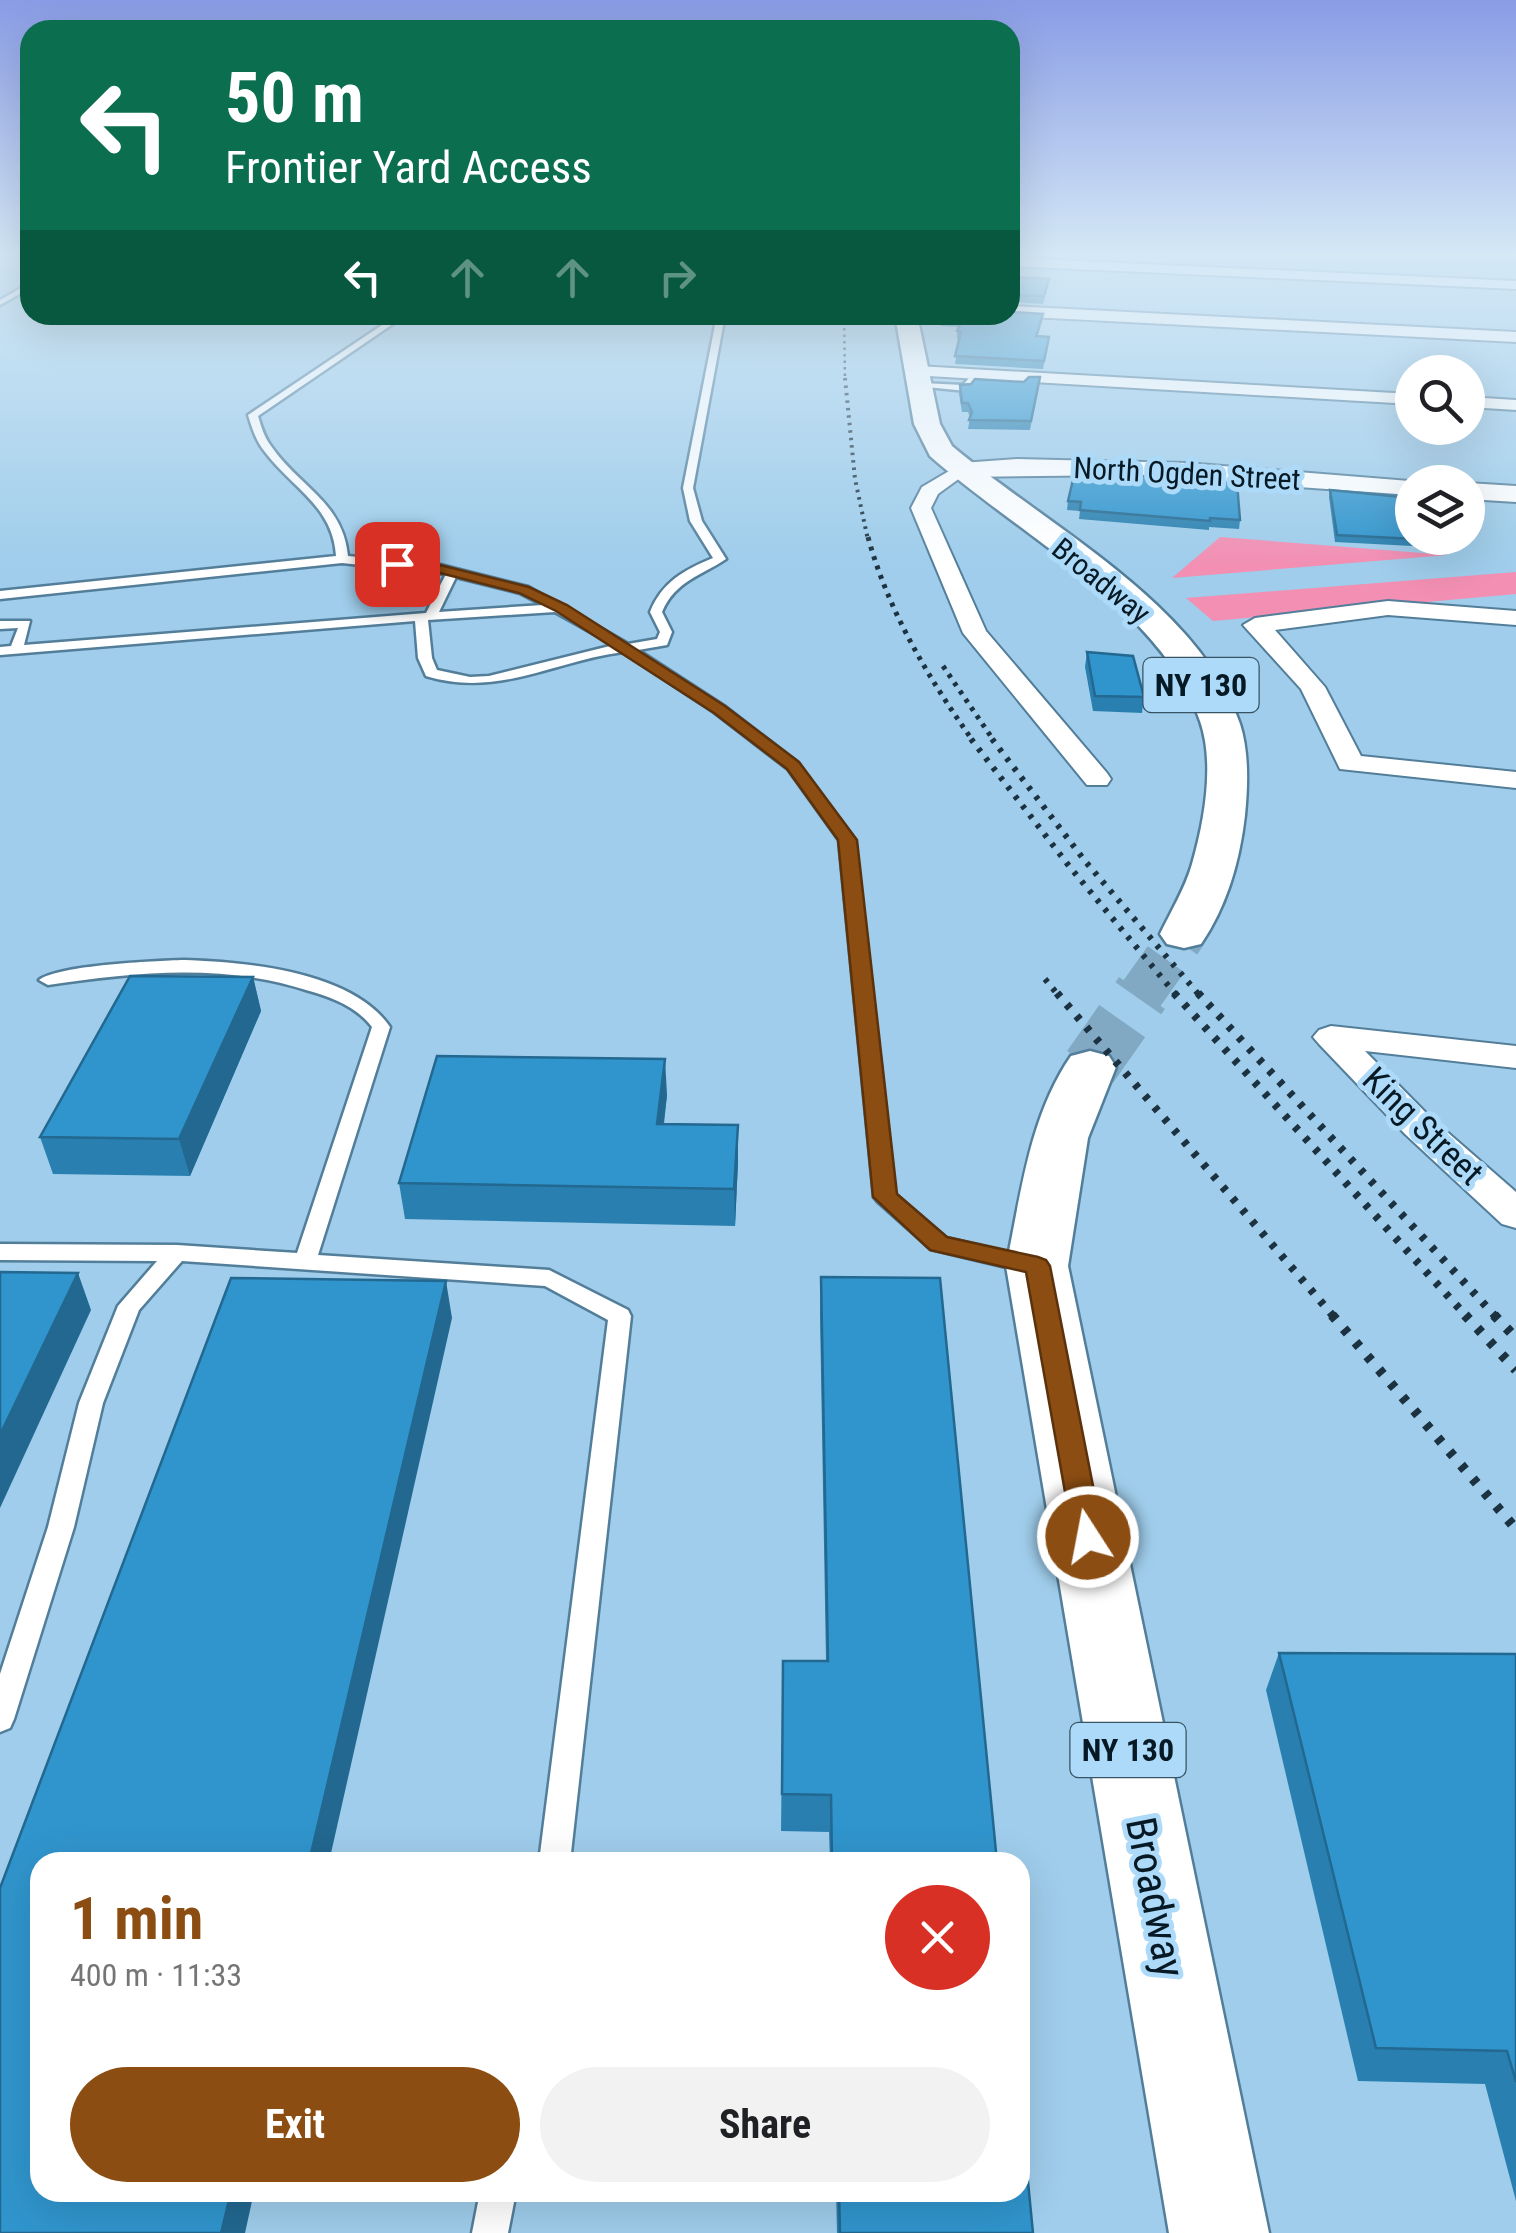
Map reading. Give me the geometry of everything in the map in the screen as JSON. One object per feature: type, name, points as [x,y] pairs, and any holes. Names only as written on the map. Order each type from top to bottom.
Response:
[{"type":"main road","name":"Broadway","points":[[915,356],[927,424],[940,450],[1153,621],[1195,673],[1220,722],[1227,785],[1216,861],[1184,934]]},
{"type":"main road","name":"NY 130","points":[[1038,1266],[1060,1138],[1090,1067]]},
{"type":"main road","name":"Broadway","points":[[1038,1266],[1219,2233]]},
{"type":"street","points":[[919,378],[1025,377],[1395,398]]},
{"type":"street","points":[[1485,403],[1516,405]]},
{"type":"street","name":"North Ogden Street","points":[[961,470],[1087,466],[1395,487]]},
{"type":"street","points":[[961,470],[929,491],[921,508],[975,633],[1097,780]]},
{"type":"street","points":[[1485,492],[1516,494]]},
{"type":"street","points":[[1516,618],[1388,608],[1255,625],[1295,662],[1320,694],[1350,763],[1516,780]]},
{"type":"street","name":"King Street","points":[[1516,1057],[1331,1037],[1418,1126],[1516,1214]]},
{"type":"lane","points":[[341,356],[253,415],[266,447],[342,530],[342,559]]},
{"type":"lane","points":[[452,572],[426,616],[425,658],[431,673],[449,680],[485,681],[589,653],[662,642],[666,632],[656,612],[662,592],[689,572],[720,559],[696,522],[688,488],[713,356]]},
{"type":"lane","points":[[0,594],[342,559],[452,572],[524,590],[562,608],[720,709],[793,766],[848,840],[885,1197],[939,1244],[1038,1266]]},
{"type":"lane","points":[[0,650],[562,608]]},
{"type":"lane","points":[[0,626],[26,624],[16,650]]},
{"type":"lane","points":[[48,980],[149,964],[197,963],[300,981],[344,996],[372,1012],[382,1027],[305,1262]]},
{"type":"lane","points":[[0,1252],[177,1253],[549,1278],[620,1316],[555,1852]]},
{"type":"lane","points":[[0,1718],[62,1527],[92,1404],[129,1306],[177,1253]]},
{"type":"lane","points":[[490,2233],[496,2202]]},
{"type":"shaded area","points":[[1220,537],[1395,551],[1395,555],[1448,555],[1172,578]]},
{"type":"shaded area","points":[[1516,572],[1516,594],[1213,621],[1186,598]]},
{"type":"building","points":[[959,356],[1045,356],[1044,361]]},
{"type":"building","points":[[1029,377],[1040,377],[1031,421],[969,420],[972,412],[968,403],[962,403],[960,385],[971,384],[975,379],[1024,382]]},
{"type":"building","points":[[1075,471],[1237,483],[1240,520],[1080,510],[1081,502],[1068,501]]},
{"type":"building","points":[[1330,490],[1395,496],[1395,538],[1337,535]]},
{"type":"building","points":[[1087,652],[1133,656],[1144,697],[1095,696]]},
{"type":"building","points":[[130,976],[253,977],[179,1139],[40,1137]]},
{"type":"building","points":[[437,1056],[665,1059],[657,1124],[738,1125],[734,1189],[399,1183]]},
{"type":"building","points":[[0,1272],[78,1273],[0,1435]]},
{"type":"building","points":[[821,1277],[940,1278],[996,1852],[832,1852],[831,1795],[782,1794],[783,1661],[828,1661]]},
{"type":"building","points":[[231,1278],[446,1281],[311,1852],[30,1852],[30,2202],[229,2202],[221,2233],[0,2233],[0,1888]]},
{"type":"building","points":[[1279,1653],[1516,1654],[1516,2082],[1507,2051],[1376,2048]]},
{"type":"building","points":[[839,2202],[1030,2202],[1033,2233],[840,2233]]},
{"type":"tunnel","points":[[1140,996],[1184,934]]},
{"type":"tunnel","points":[[1090,1067],[1142,993]]},
{"type":"railway","points":[[845,356],[845,380]]},
{"type":"railway","points":[[845,378],[855,479],[868,540]]},
{"type":"railway","points":[[868,537],[912,644],[973,741]]},
{"type":"railway","points":[[943,666],[994,741]]},
{"type":"railway","points":[[971,739],[1177,996]]},
{"type":"railway","points":[[992,739],[1085,861],[1200,996]]},
{"type":"railway","points":[[1045,979],[1059,996]]},
{"type":"railway","points":[[1057,993],[1334,1317]]},
{"type":"railway","points":[[1174,993],[1467,1317]]},
{"type":"railway","points":[[1198,993],[1496,1317]]},
{"type":"railway","points":[[1332,1315],[1516,1529]]},
{"type":"railway","points":[[1465,1315],[1516,1370]]},
{"type":"railway","points":[[1494,1315],[1516,1338]]},
{"type":"route","points":[[397,564],[440,569],[524,590],[608,636],[720,709],[793,766],[848,840],[885,1197],[939,1244],[1038,1266],[1088,1537]]}]
